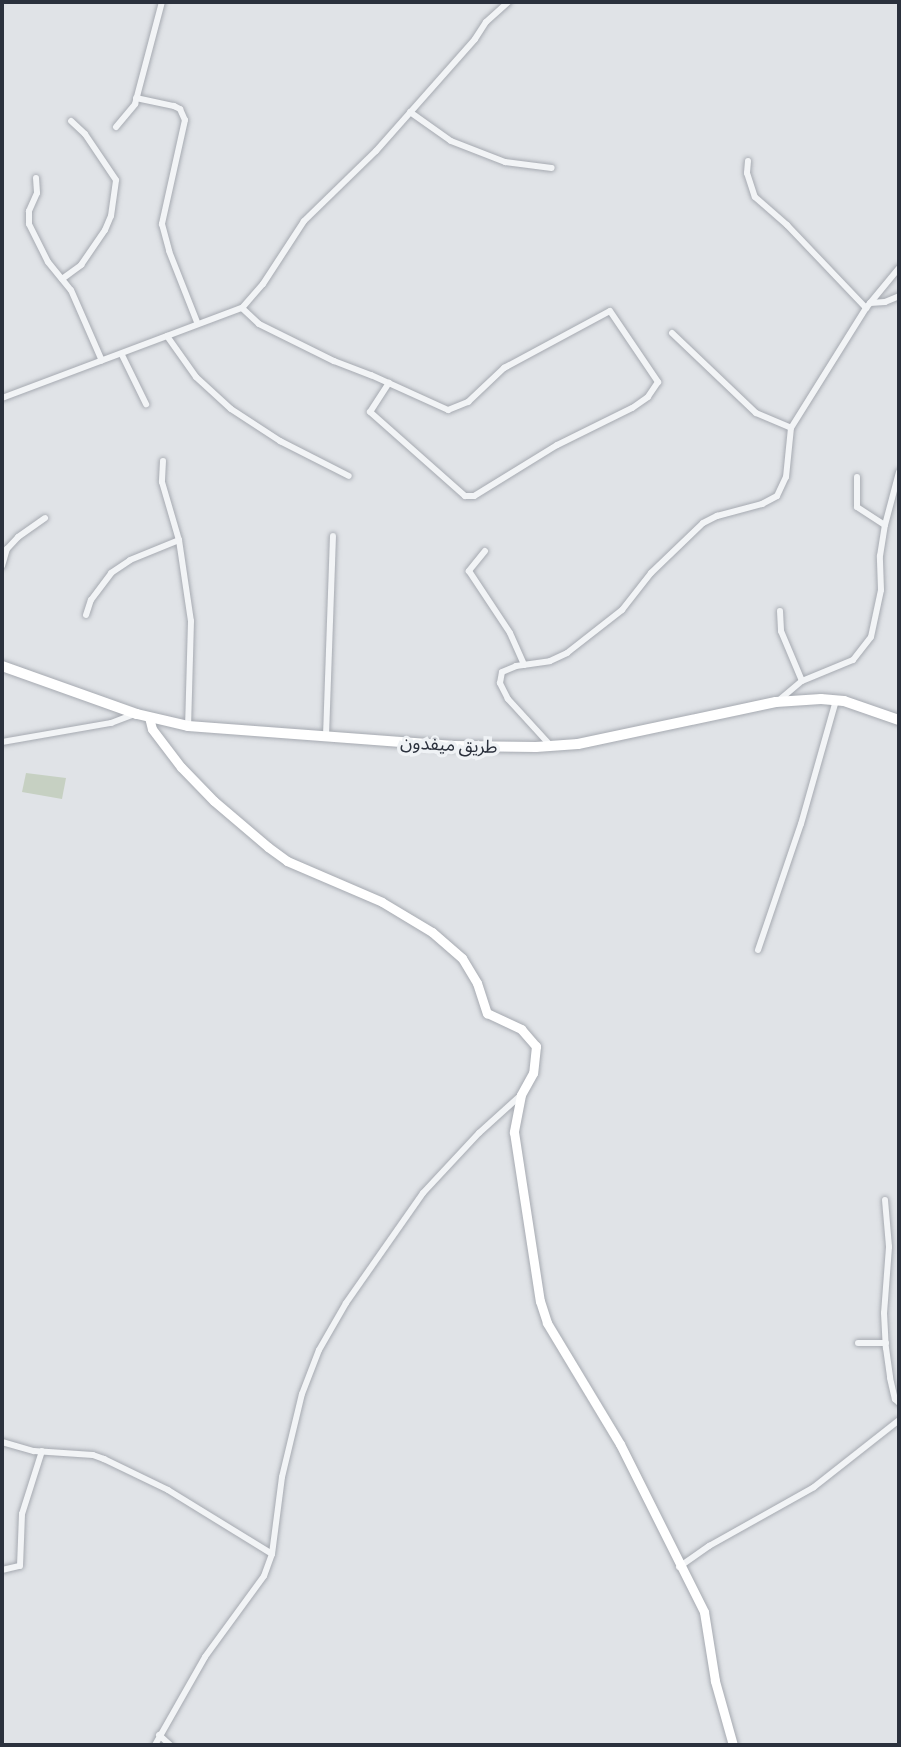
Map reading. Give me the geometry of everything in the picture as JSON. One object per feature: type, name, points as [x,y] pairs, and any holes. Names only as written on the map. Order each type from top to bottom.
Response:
[{"type":"main road","name":"طريق ميفدون","points":[[2,666],[137,714],[188,726],[454,746],[551,746],[606,738],[776,702],[836,700],[899,720]]},
{"type":"street","points":[[116,127],[133,109],[162,2]]},
{"type":"street","points":[[2,398],[122,355],[242,307],[263,285],[304,221],[356,172],[475,39],[486,22],[508,2]]},
{"type":"street","points":[[136,98],[174,106],[180,109],[185,120],[162,223],[169,251],[197,323]]},
{"type":"street","points":[[410,111],[451,141],[494,158],[552,168]]},
{"type":"street","points":[[62,279],[81,265],[105,230],[111,216],[116,180],[85,134],[71,121]]},
{"type":"street","points":[[748,161],[747,173],[755,197],[868,305]]},
{"type":"street","points":[[36,178],[37,193],[29,211],[29,224],[44,255],[71,290],[102,361]]},
{"type":"street","points":[[551,746],[517,712],[500,683],[502,672],[550,661],[567,653],[622,610],[651,573],[703,523],[717,516],[762,504],[777,496],[786,477],[791,428],[868,305],[899,268]]},
{"type":"street","points":[[868,305],[886,302],[899,296]]},
{"type":"street","points":[[242,307],[259,324],[334,361],[389,383],[449,410],[457,408],[504,368],[610,311],[658,382],[648,397],[632,408],[558,445],[474,496],[465,496],[370,412],[389,383]]},
{"type":"street","points":[[672,333],[756,413],[791,428]]},
{"type":"street","points":[[167,336],[197,377],[231,409],[280,441],[349,475]]},
{"type":"street","points":[[122,355],[146,404]]},
{"type":"street","points":[[163,461],[162,482],[179,540],[192,637],[188,726]]},
{"type":"street","points":[[776,702],[802,681],[853,660],[871,637],[881,590],[880,556],[885,525],[899,472]]},
{"type":"street","points":[[857,477],[857,507],[885,525]]},
{"type":"street","points":[[2,566],[7,550],[18,537],[45,518]]},
{"type":"street","points":[[326,736],[333,536]]},
{"type":"street","points":[[86,615],[91,600],[111,573],[137,557],[179,540]]},
{"type":"street","points":[[485,551],[469,571],[510,633],[524,665]]},
{"type":"street","points":[[780,611],[782,631],[802,681]]},
{"type":"street","points":[[758,950],[801,824],[836,700]]},
{"type":"street","points":[[2,742],[111,723],[137,714]]},
{"type":"street","points":[[149,717],[152,729],[181,767],[214,801],[287,861],[382,902],[414,919],[456,952],[477,983],[488,1013],[521,1029],[536,1046],[533,1073],[521,1095],[514,1132],[533,1266],[547,1323],[620,1444],[679,1567],[704,1612],[715,1681],[733,1745]]},
{"type":"street","points":[[155,1745],[225,1627],[264,1576],[272,1554],[282,1477],[302,1394],[324,1340],[359,1283],[423,1194],[479,1133],[521,1095]]},
{"type":"street","points":[[885,1200],[889,1247],[884,1313],[886,1343],[890,1378],[895,1399],[899,1403]]},
{"type":"street","points":[[859,1343],[886,1343]]},
{"type":"street","points":[[679,1567],[709,1546],[814,1487],[899,1420]]},
{"type":"street","points":[[2,1442],[42,1451],[93,1455],[104,1459],[168,1490],[272,1554]]},
{"type":"street","points":[[2,1570],[20,1566],[22,1514],[42,1451]]},
{"type":"street","points":[[159,1735],[170,1745]]},
{"type":"green space","points":[[26,773],[66,778],[62,799],[22,792]]}]
